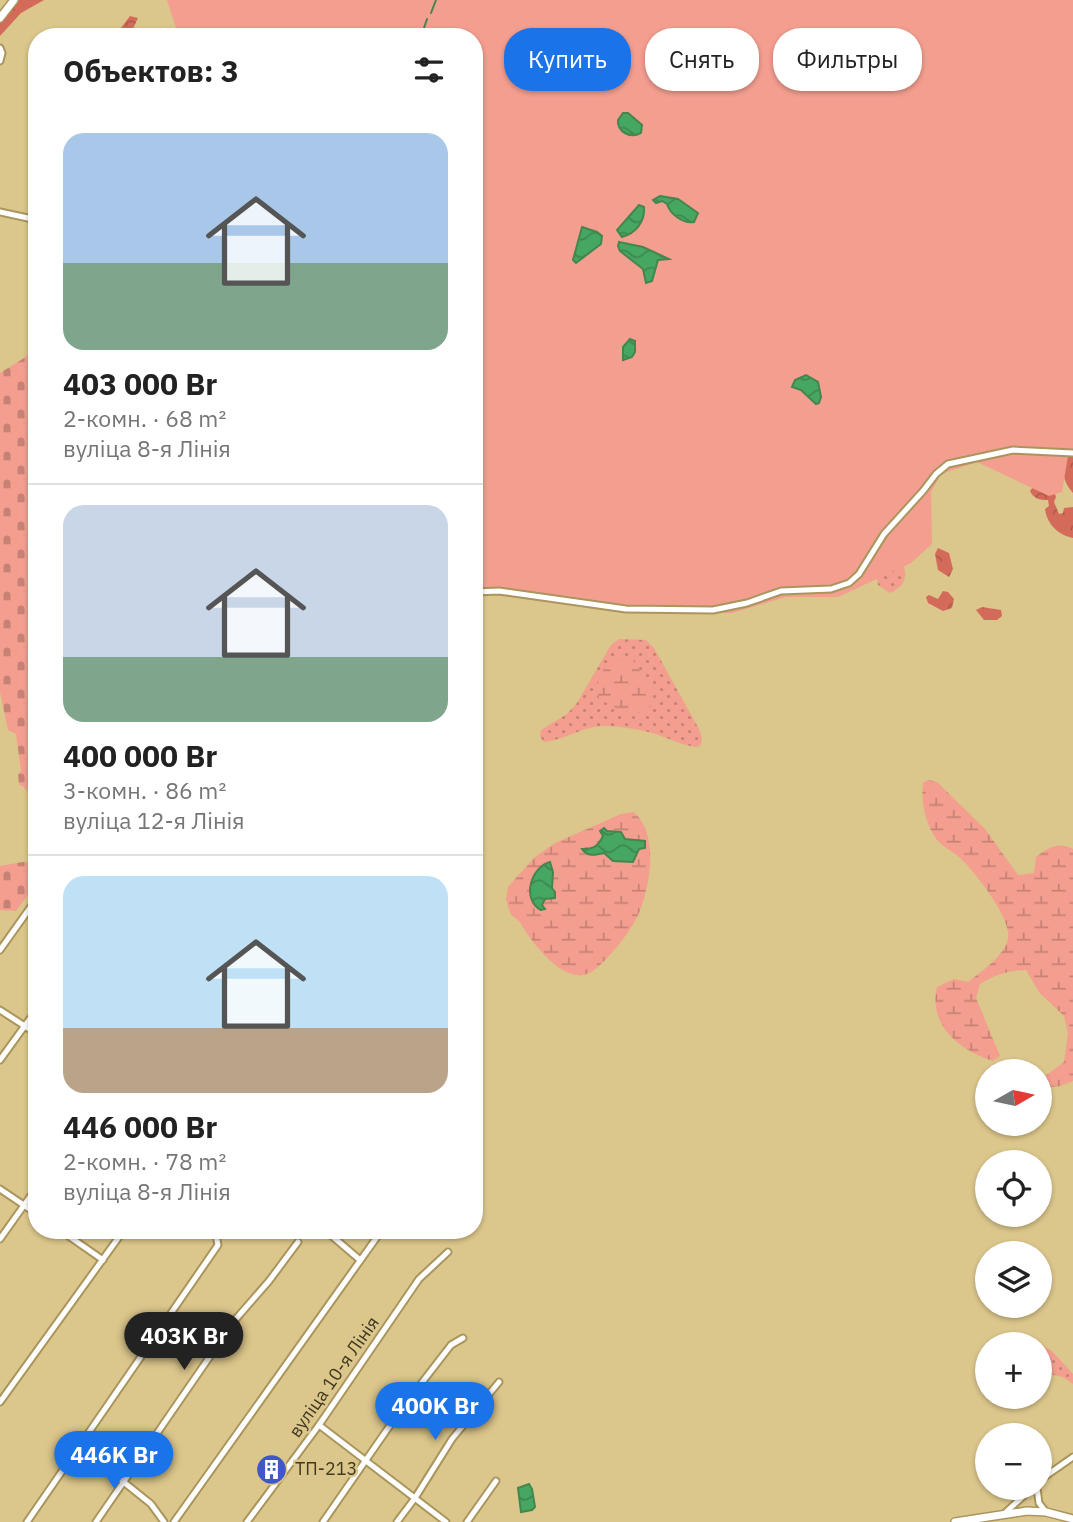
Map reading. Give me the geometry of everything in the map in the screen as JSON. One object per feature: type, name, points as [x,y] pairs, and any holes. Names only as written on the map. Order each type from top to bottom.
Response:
[{"type":"street","points":[[0,18],[14,0]]},
{"type":"street","points":[[0,61],[1,51]]},
{"type":"street","points":[[0,212],[28,217]]},
{"type":"street","points":[[483,592],[499,591],[626,609],[713,610],[747,603],[781,591],[831,589],[849,583],[859,574],[884,534],[936,474],[948,464],[1013,450],[1073,453]]},
{"type":"street","points":[[0,950],[28,911]]},
{"type":"street","points":[[0,1010],[28,1028]]},
{"type":"street","points":[[0,1060],[28,1022]]},
{"type":"street","points":[[0,1189],[28,1208]]},
{"type":"street","points":[[0,1238],[28,1199]]},
{"type":"street","points":[[73,1239],[103,1260]]},
{"type":"street","points":[[0,1402],[118,1239]]},
{"type":"street","points":[[27,1522],[218,1245],[217,1239]]},
{"type":"street","points":[[336,1239],[360,1259]]},
{"type":"street","points":[[174,1522],[376,1239]]},
{"type":"street","points":[[96,1522],[235,1320],[298,1242]]},
{"type":"street","name":"вуліца 10-я Лінія","points":[[247,1522],[319,1425],[419,1279],[448,1252]]},
{"type":"street","points":[[323,1522],[400,1411],[451,1345],[463,1338]]},
{"type":"street","points":[[397,1522],[452,1439],[499,1382]]},
{"type":"street","points":[[319,1425],[446,1522]]},
{"type":"street","points":[[80,1447],[151,1504],[164,1522]]},
{"type":"street","points":[[1052,1472],[1073,1457]]},
{"type":"street","points":[[467,1522],[496,1481]]},
{"type":"street","points":[[1005,1513],[1021,1500]]},
{"type":"street","points":[[1038,1500],[1046,1512]]},
{"type":"street","points":[[955,1522],[1005,1513],[1046,1512],[1073,1520]]},
{"type":"green space","points":[[18,0],[44,0],[21,13],[0,36],[0,21]]},
{"type":"green space","points":[[167,0],[1073,0],[1073,456],[1068,456],[1062,492],[1049,496],[977,462],[941,474],[931,492],[932,544],[911,563],[838,597],[786,597],[732,613],[637,613],[486,594],[483,589],[483,28],[176,28]]},
{"type":"green space","points":[[130,16],[138,18],[133,28],[121,28]]},
{"type":"green space","points":[[28,356],[28,793],[19,785],[18,774],[21,771],[16,734],[8,730],[0,692],[0,373]]},
{"type":"green space","points":[[1067,455],[1073,456],[1073,493],[1064,475]]},
{"type":"green space","points":[[1033,487],[1055,494],[1054,502],[1059,514],[1063,513],[1064,508],[1073,507],[1073,538],[1054,528],[1046,514],[1048,500],[1033,496],[1030,491]]},
{"type":"green space","points":[[938,548],[949,553],[953,569],[949,577],[938,570],[935,554]]},
{"type":"green space","points":[[902,562],[905,576],[899,588],[890,593],[878,585],[877,579]]},
{"type":"green space","points":[[943,591],[948,592],[954,599],[952,608],[943,611],[928,603],[926,597],[929,595],[938,599]]},
{"type":"green space","points":[[982,607],[1001,610],[1002,616],[997,620],[984,620],[976,610]]},
{"type":"green space","points":[[619,639],[646,640],[654,648],[699,729],[702,738],[698,747],[650,732],[602,726],[544,742],[540,737],[541,730],[567,714],[577,703],[611,645]]},
{"type":"green space","points":[[616,659],[633,660],[650,688],[652,705],[646,710],[625,712],[599,698],[600,675]]},
{"type":"green space","points":[[928,780],[937,782],[985,829],[1018,875],[1034,873],[1036,857],[1049,848],[1063,846],[1073,849],[1073,1081],[1052,1087],[1052,1071],[1064,1062],[1068,1033],[1064,1016],[1039,992],[1026,970],[1002,974],[980,984],[976,998],[1000,1056],[996,1059],[980,1056],[958,1043],[942,1024],[935,1001],[937,987],[954,979],[968,982],[992,963],[1002,951],[1008,939],[1008,931],[998,908],[982,883],[933,833],[925,813],[923,783]]},
{"type":"green space","points":[[634,812],[647,832],[650,871],[641,908],[627,934],[598,967],[582,975],[570,973],[549,960],[511,915],[506,900],[508,887],[535,857],[555,843],[621,814]],"holes":[[[607,831],[625,839],[645,842],[632,862],[613,861],[604,853],[595,854],[583,849],[595,846]],[[553,872],[552,888],[555,898],[545,899],[541,910],[535,907],[530,895]]]},
{"type":"green space","points":[[28,862],[28,895],[16,911],[0,910],[0,866]]},
{"type":"green space","points":[[1052,1351],[1073,1374],[1073,1384],[1063,1377],[1052,1375]]},
{"type":"water","points":[[623,113],[628,113],[642,125],[641,133],[629,135],[622,131],[618,120]]},
{"type":"water","points":[[660,196],[678,199],[698,213],[694,222],[681,220],[667,204],[653,200]]},
{"type":"water","points":[[639,205],[644,207],[641,222],[635,230],[622,237],[617,230]]},
{"type":"water","points":[[582,227],[602,236],[601,244],[576,263],[573,260]]},
{"type":"water","points":[[619,242],[643,247],[669,259],[658,260],[652,281],[646,283],[643,269],[620,251]]},
{"type":"water","points":[[630,339],[635,341],[635,352],[632,357],[623,360],[623,347]]},
{"type":"water","points":[[806,375],[818,382],[821,397],[819,403],[816,404],[801,390],[792,387],[795,380]]},
{"type":"water","points":[[604,828],[607,831],[621,832],[625,839],[645,841],[645,848],[639,849],[633,862],[613,861],[604,853],[592,855],[584,852],[582,849],[592,848],[599,843],[603,836],[600,831]]},
{"type":"water","points":[[550,862],[555,898],[545,899],[542,905],[545,909],[541,910],[531,899],[531,884],[538,870]]},
{"type":"water","points":[[529,1484],[535,1507],[521,1512],[518,1488]]},
{"type":"waterway","points":[[431,13],[436,0]]},
{"type":"waterway","points":[[424,28],[427,19]]},
{"type":"place","name":"ТП-213","points":[[272,1469]]}]
